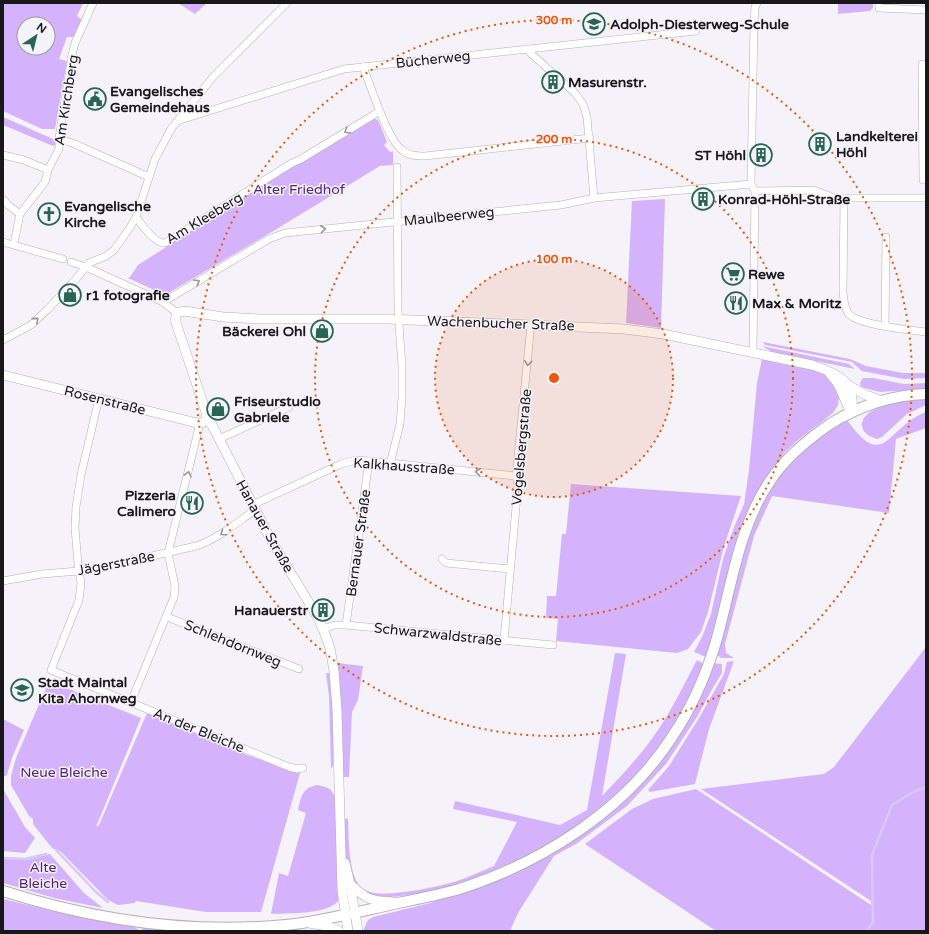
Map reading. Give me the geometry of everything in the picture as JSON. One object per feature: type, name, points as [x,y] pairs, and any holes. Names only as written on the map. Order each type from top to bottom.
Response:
[{"type":"main road","points":[[3,891],[76,910],[156,924],[256,927],[305,922],[350,914],[458,889],[502,872],[550,848],[598,817],[627,792],[646,772],[672,737],[694,700],[700,686],[715,646],[744,536],[762,494],[774,476],[795,452],[820,431],[851,413],[882,400],[908,395],[926,394]]},
{"type":"street","name":"Am Kirchberg","points":[[14,244],[20,214],[42,185],[59,149],[59,138],[75,42],[93,3]]},
{"type":"street","points":[[3,340],[23,330],[40,317],[76,280],[92,261],[106,256],[114,250],[136,217],[159,150],[177,121],[213,77],[287,3]]},
{"type":"street","points":[[753,353],[755,191],[751,184],[753,47],[754,18],[757,3]]},
{"type":"street","points":[[879,3],[879,8],[926,10]]},
{"type":"street","name":"Bücherweg","points":[[177,121],[344,68],[696,31]]},
{"type":"street","points":[[526,49],[578,97],[583,104],[588,117],[594,198]]},
{"type":"street","points":[[922,64],[924,95],[923,180]]},
{"type":"street","points":[[363,67],[390,136],[395,144],[404,152],[416,156],[590,138]]},
{"type":"street","name":"Am Kleeberg","points":[[136,217],[155,239],[162,244],[165,243],[292,163],[380,111]]},
{"type":"street","points":[[59,138],[77,144],[149,177]]},
{"type":"street","points":[[3,155],[24,160],[48,170]]},
{"type":"street","points":[[390,464],[400,424],[402,404],[400,319],[398,311],[397,167]]},
{"type":"street","name":"Maulbeerweg","points":[[163,302],[277,235],[292,232],[561,205],[594,198],[751,184]]},
{"type":"street","points":[[755,191],[814,190],[831,197],[844,198],[926,198]]},
{"type":"street","points":[[844,198],[843,292],[847,312],[856,319],[885,326],[926,332]]},
{"type":"street","points":[[4,200],[20,214]]},
{"type":"street","points":[[885,326],[886,237]]},
{"type":"street","points":[[3,242],[63,259]]},
{"type":"street","points":[[71,262],[86,267],[163,302],[177,313]]},
{"type":"street","name":"Wachenbucher Straße","points":[[177,313],[184,311],[223,317],[260,319],[400,319],[531,324],[642,331],[822,368],[832,371],[847,384],[866,395],[882,400]]},
{"type":"street","name":"Hanauer Straße","points":[[177,313],[175,320],[176,326],[206,412],[204,421],[212,425],[253,507],[281,558],[312,607],[323,629],[332,661],[337,710],[342,846],[342,890],[350,914]]},
{"type":"street","name":"Vogelsbergstraße","points":[[504,640],[518,484],[516,476],[531,324]]},
{"type":"street","points":[[822,368],[834,378],[838,384],[851,413]]},
{"type":"street","name":"Rosenstraße","points":[[3,374],[99,398],[204,421]]},
{"type":"street","points":[[847,384],[852,393],[853,399],[851,413]]},
{"type":"street","points":[[80,571],[75,528],[76,499],[99,398]]},
{"type":"street","points":[[220,439],[289,407]]},
{"type":"street","name":"Jägerstraße","points":[[3,581],[42,574],[97,569],[168,553],[204,421]]},
{"type":"street","name":"Kalkhausstraße","points":[[168,553],[209,542],[253,507],[345,462],[356,460],[370,461],[516,476]]},
{"type":"street","name":"Bernauer Straße","points":[[346,625],[370,461]]},
{"type":"street","points":[[131,702],[173,601],[175,590],[168,553]]},
{"type":"street","points":[[442,559],[446,563],[510,569]]},
{"type":"street","name":"An der Bleiche","points":[[80,571],[81,583],[78,604],[51,670],[289,767],[297,769],[303,768]]},
{"type":"street","name":"Schlehdornweg","points":[[167,617],[299,669]]},
{"type":"street","name":"Schwarzwaldstraße","points":[[323,629],[335,625],[346,625],[553,645]]},
{"type":"street","name":"Hanauer Straße","points":[[342,846],[350,884],[350,914]]},
{"type":"street","points":[[350,884],[361,894],[373,901],[400,903]]},
{"type":"street","points":[[348,931],[350,914]]},
{"type":"street","points":[[350,914],[358,931]]},
{"type":"street","points":[[305,922],[327,926],[339,931]]},
{"type":"green space","points":[[3,3],[83,3],[77,16],[82,20],[74,37],[67,37],[59,59],[67,61],[55,129],[42,129],[3,111]]},
{"type":"green space","points":[[178,3],[207,3],[195,14]]},
{"type":"green space","points":[[838,3],[873,3],[873,8],[870,11],[838,14]]},
{"type":"green space","points":[[3,117],[53,139],[55,145],[53,146],[3,125]]},
{"type":"green space","name":"Alter Friedhof","points":[[373,118],[378,120],[387,142],[384,145],[390,152],[393,151],[393,165],[380,166],[165,295],[128,278],[138,265],[289,168]]},
{"type":"green space","points":[[665,199],[661,328],[626,323],[632,201]]},
{"type":"green space","points":[[763,342],[850,359],[866,366],[903,373],[926,373],[926,378],[904,379],[862,371],[852,362],[765,345]]},
{"type":"green space","points":[[762,346],[849,364],[855,369],[772,352]]},
{"type":"green space","points":[[762,359],[820,370],[831,380],[839,397],[838,405],[833,413],[785,452],[764,480],[753,501],[733,551],[706,657],[694,652],[711,614],[723,559],[744,504],[749,470],[757,383]]},
{"type":"green space","points":[[863,378],[873,378],[904,384],[926,383],[926,389],[880,392],[861,387],[860,383]]},
{"type":"green space","points":[[926,397],[926,405],[907,414],[882,437],[877,439],[872,437],[863,429],[862,426],[864,419],[869,413],[878,408],[888,404]]},
{"type":"green space","points":[[926,412],[926,428],[896,439],[889,513],[772,496],[754,536],[725,644],[726,653],[734,658],[721,658],[716,654],[748,534],[770,488],[797,454],[826,432],[847,420],[860,435],[870,443],[878,445],[886,442],[902,427]]},
{"type":"green space","points":[[571,484],[741,496],[724,546],[708,612],[701,632],[688,649],[677,653],[556,641],[558,619],[546,618],[547,596],[556,596],[562,534],[566,534]]},
{"type":"green space","points":[[926,647],[926,931],[716,931],[585,844],[632,809],[653,799],[696,789],[871,905],[871,901],[701,789],[824,774],[834,767]]},
{"type":"green space","points":[[615,653],[626,654],[602,796],[632,764],[652,739],[669,713],[697,660],[704,664],[683,709],[668,734],[642,767],[612,797],[578,824],[542,848],[503,867],[463,882],[422,893],[380,898],[365,892],[355,885],[350,875],[346,859],[344,818],[348,819],[350,859],[357,882],[360,887],[367,891],[383,894],[416,890],[449,883],[494,866],[517,822],[453,809],[455,801],[560,825],[587,810]]},
{"type":"green space","points":[[734,661],[709,729],[695,784],[650,792],[648,790],[669,766],[699,718],[724,674],[727,662]]},
{"type":"green space","points":[[337,663],[363,666],[358,700],[352,712],[349,777],[343,777],[341,710]]},
{"type":"green space","points":[[712,663],[722,664],[722,673],[697,717],[666,764],[627,806],[576,844],[554,856],[518,913],[510,931],[363,931],[368,920],[373,917],[430,903],[528,865],[641,781]]},
{"type":"green space","points":[[326,673],[329,673],[333,711],[333,766],[331,769],[329,696]]},
{"type":"green space","name":"Neue Bleiche","points":[[49,681],[141,718],[96,827],[99,825],[147,713],[247,755],[300,773],[261,912],[206,912],[136,901],[135,903],[118,905],[108,900],[61,852],[52,848],[33,824],[33,819],[29,816],[11,785],[11,776],[16,758]]},
{"type":"green space","points":[[3,719],[24,730],[12,758],[7,775],[3,777]]},
{"type":"green space","points":[[317,785],[329,788],[335,798],[340,891],[338,901],[333,906],[316,911],[271,914],[279,873],[288,876],[306,813],[298,810],[301,797],[308,788]]},
{"type":"green space","points":[[3,789],[25,827],[35,838],[25,853],[3,851]]},
{"type":"green space","name":"Alte Bleiche","points":[[50,854],[84,893],[103,908],[54,898],[3,883],[3,858],[27,860]]},
{"type":"green space","name":"Alte Bleiche","points":[[3,899],[53,911],[129,924],[141,931],[3,931]]},
{"type":"green space","points":[[144,926],[243,931],[141,931]]},
{"type":"waterway","points":[[867,931],[873,922],[872,855],[892,805],[913,792],[926,787]]},
{"type":"waterway","points":[[56,850],[96,892],[108,902]]},
{"type":"waterway","points":[[3,858],[25,859],[46,854]]},
{"type":"place","name":"Adolph-Diesterweg-Schule","points":[[594,24]]},
{"type":"place","name":"Masurenstr.","points":[[553,82]]},
{"type":"place","name":"Evangelisches Gemeindehaus","points":[[95,99]]},
{"type":"place","name":"Landkelterei Höhl","points":[[820,144]]},
{"type":"place","name":"ST Höhl","points":[[761,155]]},
{"type":"place","name":"Konrad-Höhl-Straße","points":[[703,199]]},
{"type":"place","name":"Evangelische Kirche","points":[[49,214]]},
{"type":"place","name":"Rewe","points":[[733,274]]},
{"type":"place","name":"r1 fotografie","points":[[70,295]]},
{"type":"place","name":"Max & Moritz","points":[[736,303]]},
{"type":"place","name":"Bäckerei Ohl","points":[[322,331]]},
{"type":"place","name":"Friseurstudio Gabriele","points":[[218,409]]},
{"type":"place","name":"Pizzeria Calimero","points":[[192,503]]},
{"type":"place","name":"Hanauerstr","points":[[323,610]]},
{"type":"place","name":"Stadt Maintal Kita Ahornweg","points":[[22,690]]}]
